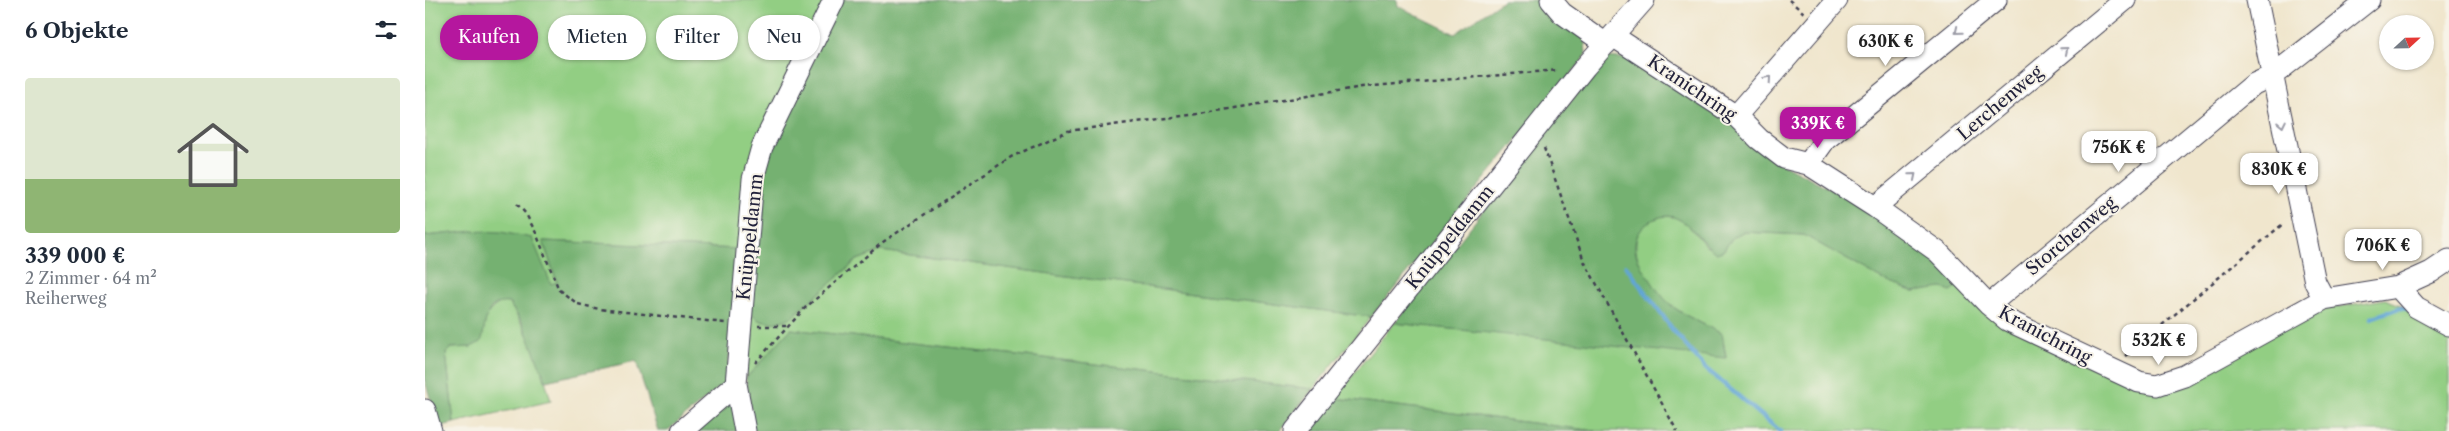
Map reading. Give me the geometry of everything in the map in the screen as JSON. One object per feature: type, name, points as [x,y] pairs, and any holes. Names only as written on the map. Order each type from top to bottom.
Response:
[{"type":"street","name":"Knüppeldamm","points":[[745,431],[736,384],[753,179],[762,147],[834,0]]},
{"type":"street","name":"Kranichring","points":[[1551,0],[1562,13],[1737,116],[1759,139],[1784,158],[1808,164],[1875,207],[1938,252],[1989,305],[2007,320],[2139,382],[2157,385],[2184,376],[2324,298]]},
{"type":"street","name":"Knüppeldamm","points":[[1295,431],[1585,68],[1643,0]]},
{"type":"street","points":[[1737,116],[1837,0]]},
{"type":"street","points":[[1808,164],[1825,140],[1996,0]]},
{"type":"street","name":"Lerchenweg","points":[[1875,207],[2125,0]]},
{"type":"street","points":[[2257,0],[2315,282],[2324,298],[2398,287],[2431,272],[2449,260]]},
{"type":"street","name":"Storchenweg","points":[[1989,305],[2254,84],[2272,76],[2369,0]]},
{"type":"street","points":[[2398,287],[2416,307],[2449,325]]},
{"type":"street","points":[[682,431],[736,384]]},
{"type":"street","points":[[425,410],[431,431]]},
{"type":"path","points":[[736,384],[805,308],[883,242],[1011,157],[1068,131],[1205,113],[1362,88],[1585,68]]},
{"type":"path","points":[[1537,128],[1584,261],[1677,431]]},
{"type":"path","points":[[517,204],[526,214],[536,233],[559,290],[578,304],[599,309],[741,325],[789,326]]},
{"type":"path","points":[[2109,369],[2300,209]]},
{"type":"green space","points":[[425,0],[827,0],[820,20],[820,15],[748,15],[748,60],[806,60],[739,249],[543,241],[557,282],[551,285],[473,231],[425,236]]},
{"type":"green space","points":[[840,0],[1397,0],[1398,6],[1455,34],[1503,0],[1545,0],[1585,39],[1586,56],[1371,317],[881,251],[857,260],[793,316],[782,321],[764,322],[754,317],[750,312],[759,179],[813,60],[820,60],[820,44]]},
{"type":"green space","points":[[1606,57],[1631,59],[1724,118],[1783,164],[1844,196],[1935,259],[1960,285],[1951,291],[1942,288],[1914,292],[1883,280],[1804,235],[1743,232],[1733,237],[1723,251],[1716,253],[1682,221],[1665,216],[1648,223],[1637,237],[1635,251],[1641,265],[1663,297],[1672,306],[1722,334],[1726,358],[1394,323]]},
{"type":"green space","points":[[1663,216],[1675,217],[1686,223],[1707,247],[1723,251],[1733,237],[1742,232],[1804,235],[1883,280],[1914,292],[1960,285],[2136,385],[2326,309],[2385,299],[2403,306],[2449,331],[2449,431],[1595,431],[1335,398],[1394,323],[1726,357],[1722,334],[1671,305],[1651,284],[1643,271],[1636,245],[1639,233],[1647,223]]},
{"type":"green space","points":[[473,231],[501,232],[532,238],[551,284],[557,282],[543,241],[739,249],[727,381],[667,431],[658,431],[636,361],[546,381],[522,322],[509,303],[500,303],[494,306],[487,315],[481,342],[471,347],[451,348],[446,353],[454,423],[439,427],[425,381],[425,236]]},
{"type":"green space","points":[[881,251],[1371,317],[1313,389],[791,329],[746,378],[750,312],[793,316],[857,260]]},
{"type":"green space","points":[[502,302],[509,303],[529,338],[551,401],[454,423],[446,353],[451,348],[471,347],[483,336],[485,320],[489,312]]},
{"type":"green space","points":[[791,329],[1313,389],[1279,431],[754,431],[746,378]]},
{"type":"green space","points":[[1335,398],[1595,431],[1308,431]]},
{"type":"green space","points":[[731,399],[739,431],[693,431]]},
{"type":"waterway","points":[[1626,266],[1673,330],[1705,368],[1780,431]]},
{"type":"waterway","points":[[2371,318],[2399,308],[2408,309]]}]
